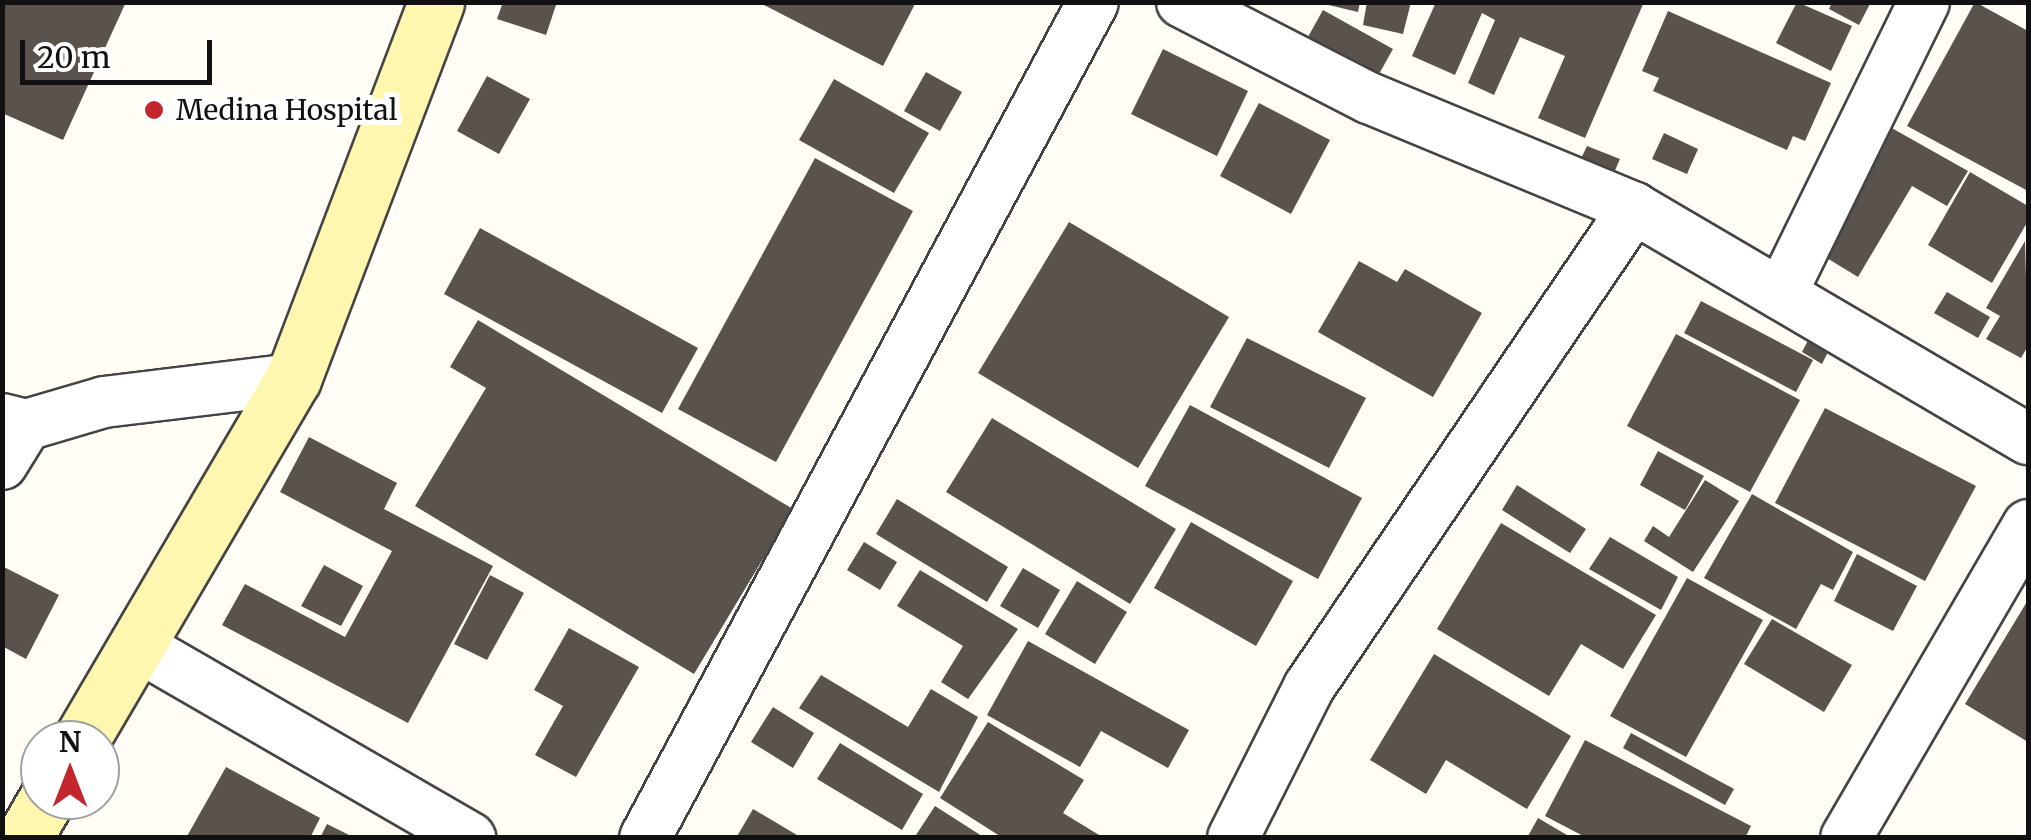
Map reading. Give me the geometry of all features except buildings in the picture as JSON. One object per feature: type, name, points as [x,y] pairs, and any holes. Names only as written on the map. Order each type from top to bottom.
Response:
[{"type":"street","points":[[93,720],[293,380],[436,2]]},
{"type":"street","points":[[645,838],[1093,2]]},
{"type":"street","points":[[1182,2],[1369,98],[1634,208],[2028,439]]},
{"type":"street","points":[[1781,294],[1924,2]]},
{"type":"street","points":[[1233,838],[1309,687],[1634,208]]},
{"type":"street","points":[[10,436],[104,402],[293,380]]},
{"type":"street","points":[[1846,838],[2028,525]]},
{"type":"street","points":[[136,645],[470,838]]},
{"type":"place","name":"Medina Hospital","points":[[154,110]]}]
